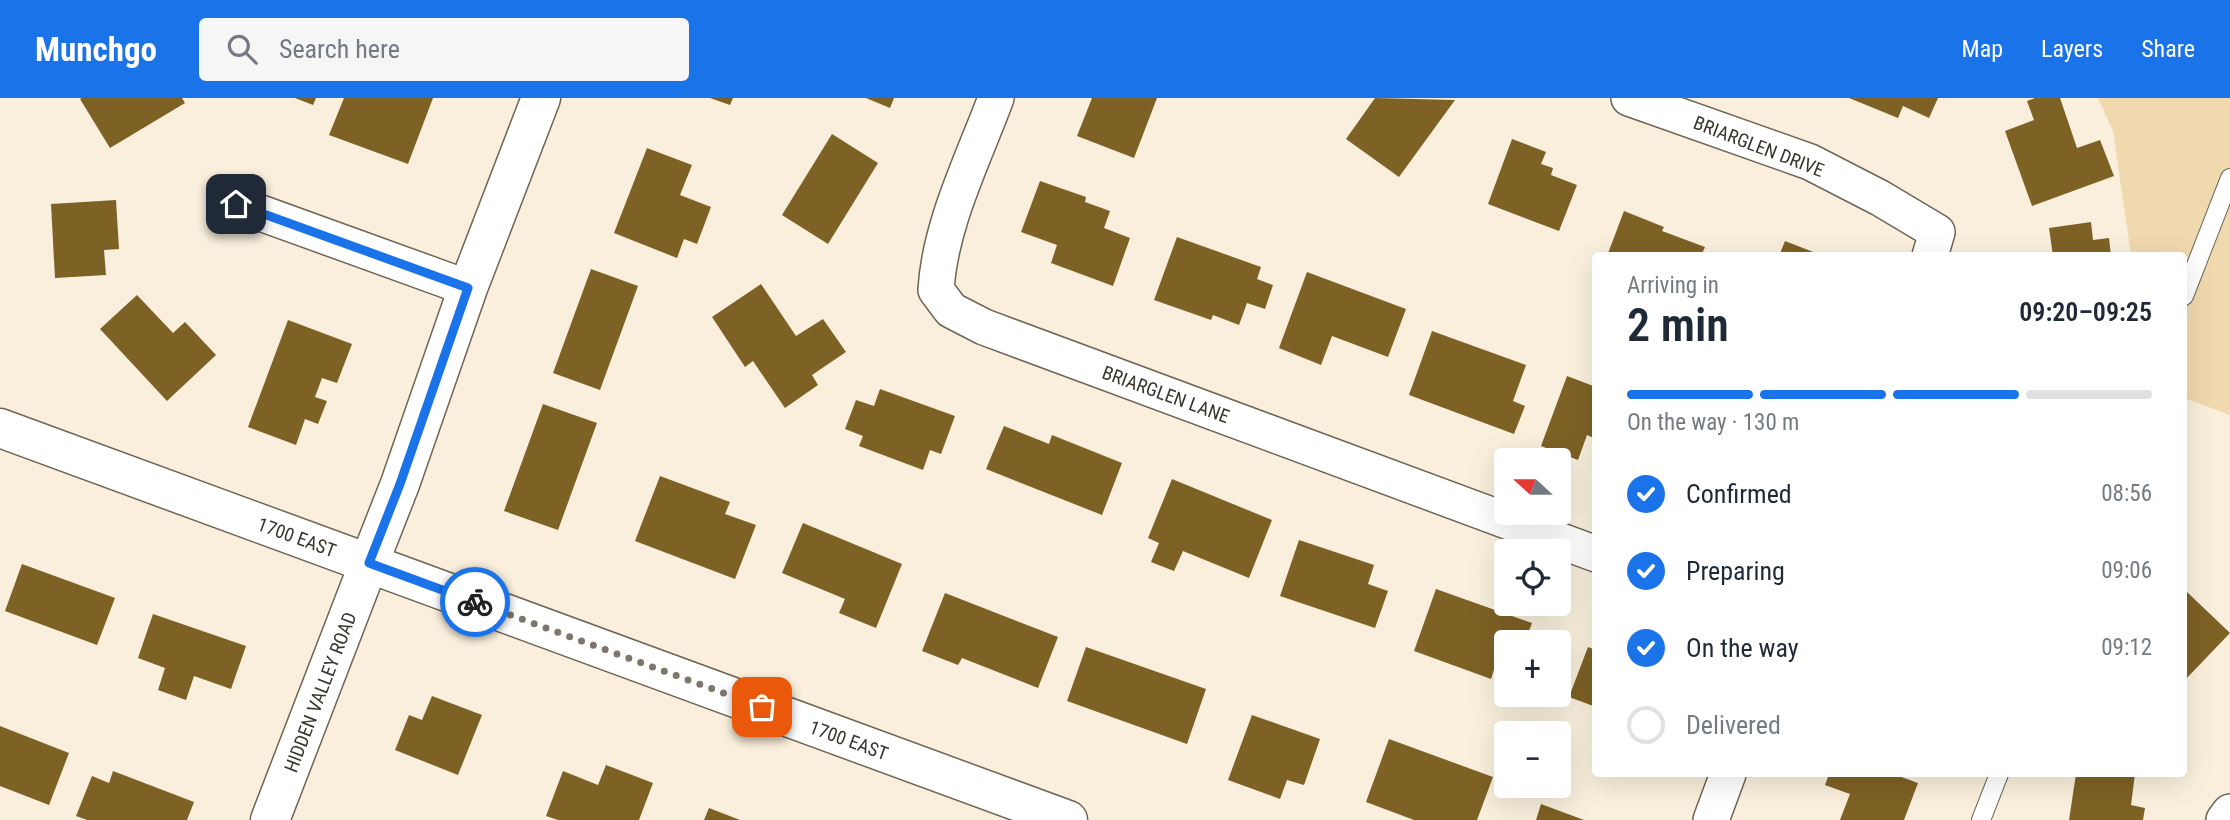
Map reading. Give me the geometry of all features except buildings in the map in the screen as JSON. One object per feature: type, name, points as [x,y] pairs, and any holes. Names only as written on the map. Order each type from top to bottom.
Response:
[{"type":"main road","name":"HIDDEN VALLEY ROAD","points":[[270,820],[400,484],[468,288],[541,98]]},
{"type":"main road","name":"1700 EAST","points":[[0,428],[1068,820]]},
{"type":"street","name":"BRIARGLEN LANE","points":[[996,98],[938,260],[936,290],[951,310],[997,331],[1592,553]]},
{"type":"street","name":"BRIARGLEN DRIVE","points":[[1629,98],[1810,162],[1880,198],[1937,232],[1931,252]]},
{"type":"street","points":[[236,204],[468,288]]},
{"type":"street","points":[[1711,820],[1727,777]]},
{"type":"street","points":[[2224,820],[2230,812]]},
{"type":"lane","points":[[2187,288],[2230,178]]},
{"type":"lane","points":[[1981,820],[1998,777]]},
{"type":"shaded area","points":[[2098,98],[2230,98],[2230,415],[2187,399],[2187,252],[2131,252],[2113,131]]},
{"type":"way so far","points":[[475,602],[762,707]]},
{"type":"route","points":[[236,204],[468,288],[400,484],[369,563],[475,602]]}]
